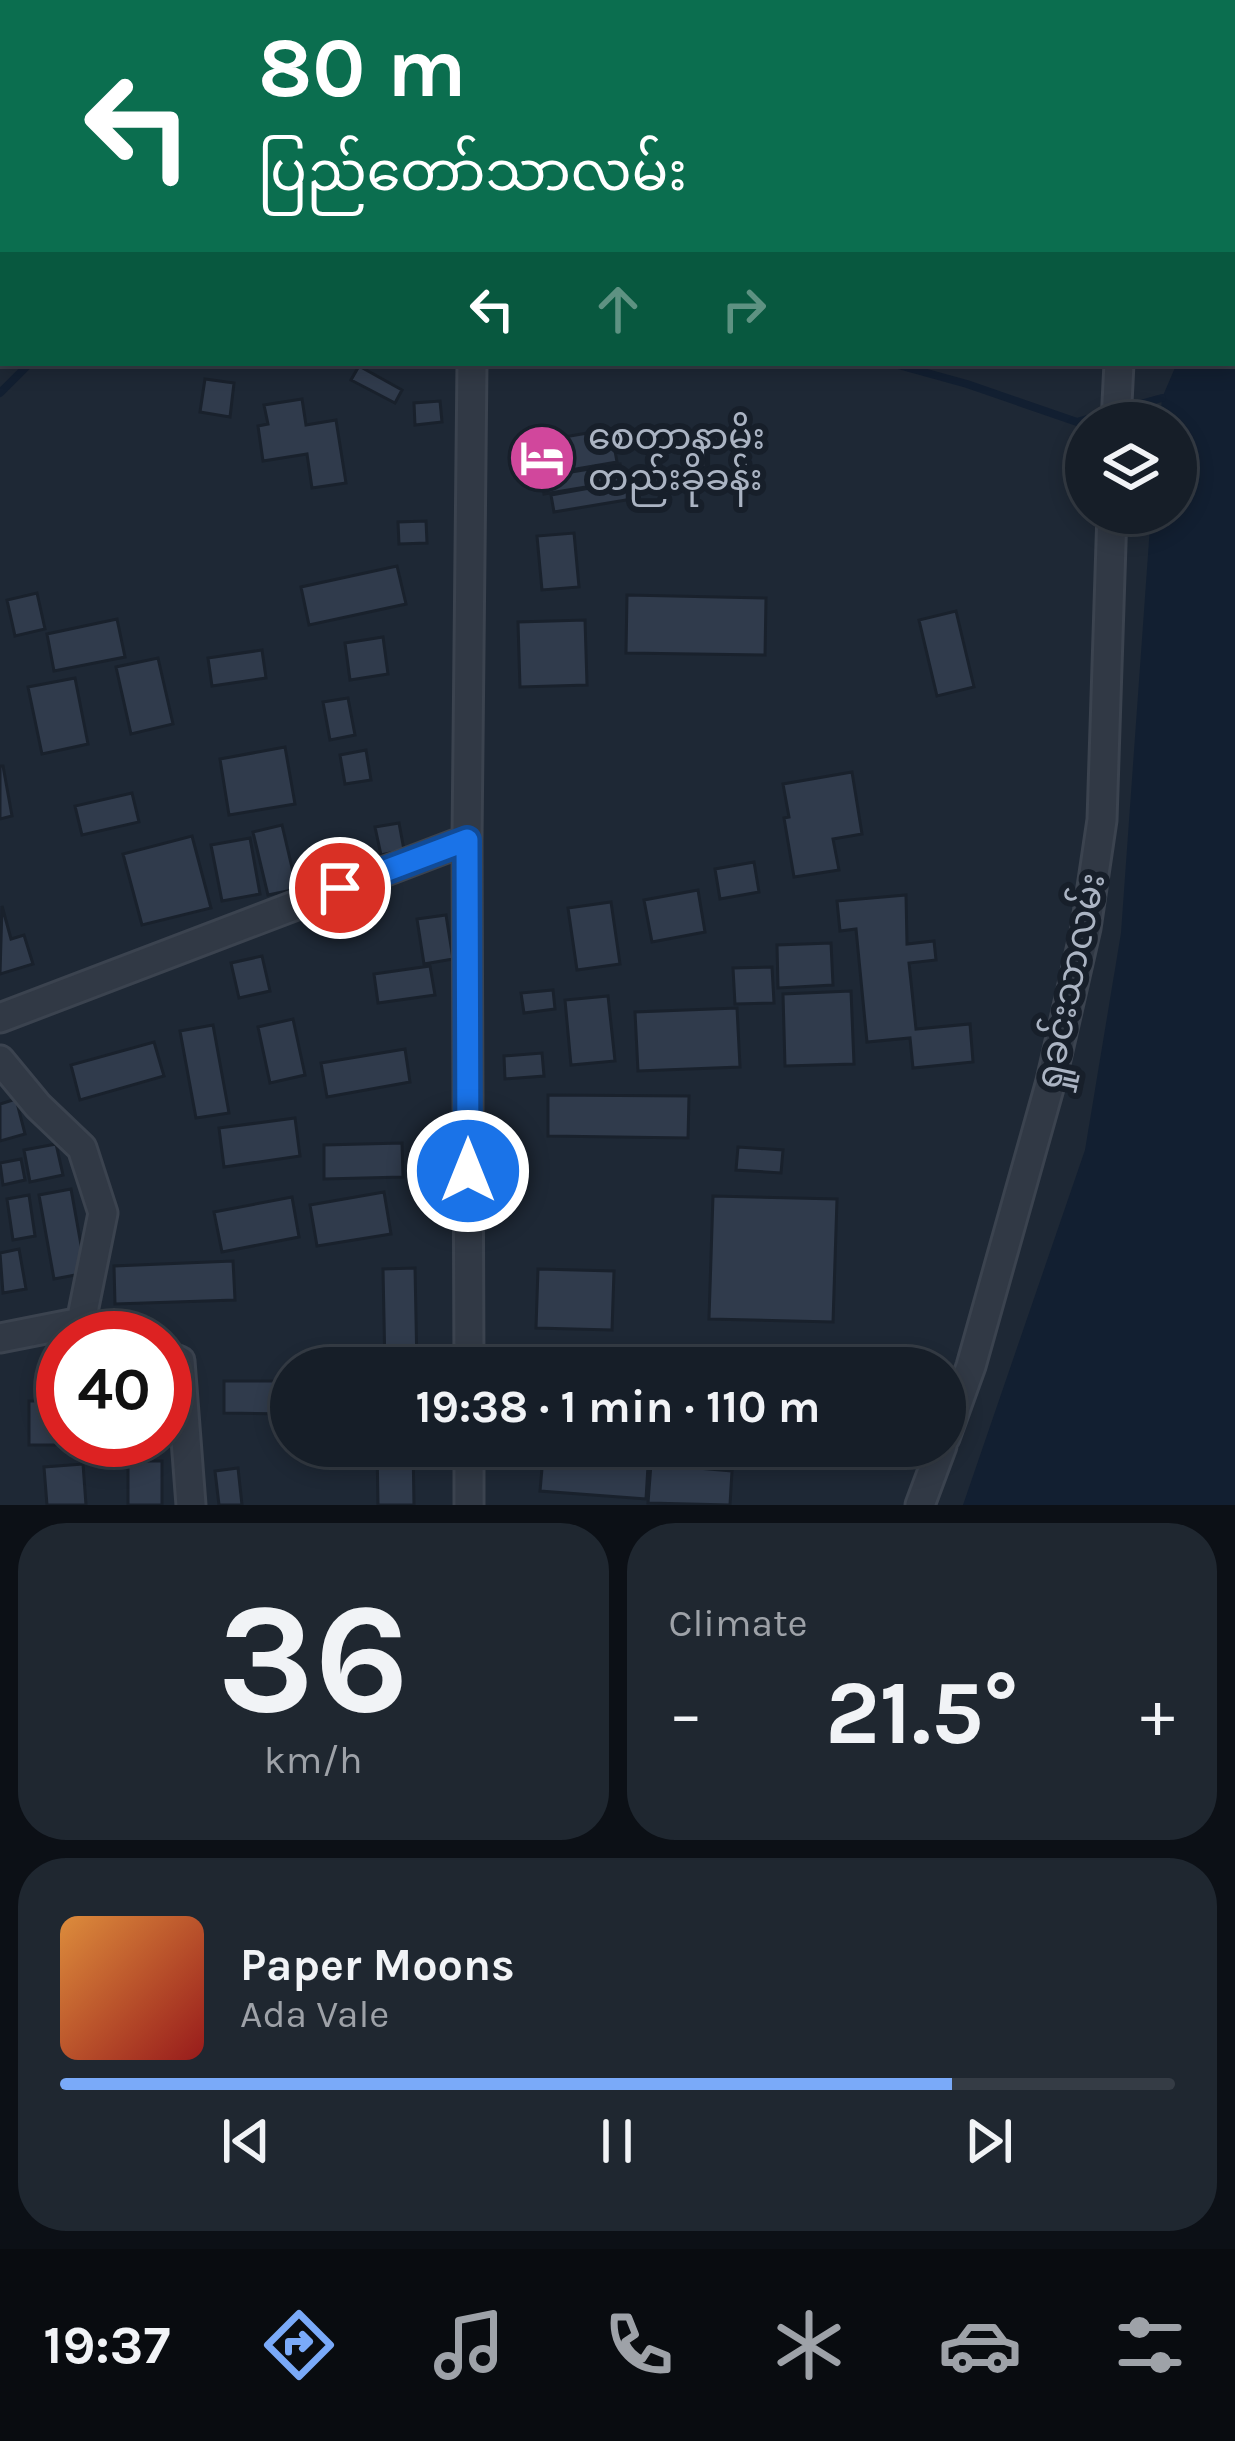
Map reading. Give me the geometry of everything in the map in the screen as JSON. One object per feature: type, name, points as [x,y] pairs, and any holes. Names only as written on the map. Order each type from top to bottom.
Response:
[{"type":"street","points":[[469,1347],[472,366]]},
{"type":"street","name":"ရှုခင်းသာလမ်း","points":[[966,1378],[1051,1081],[1090,910],[1102,820],[1111,534]]},
{"type":"street","points":[[0,1018],[467,840]]},
{"type":"street","points":[[0,1060],[82,1148],[103,1213],[83,1311]]},
{"type":"street","points":[[0,1339],[36,1331]]},
{"type":"street","points":[[188,1467],[191,1505]]},
{"type":"street","points":[[469,1467],[469,1505]]},
{"type":"street","name":"ရှုခင်းသာလမ်း","points":[[920,1505],[934,1467]]},
{"type":"water","points":[[1176,366],[1235,366],[1235,1505],[963,1505],[1085,1150],[1121,933],[1150,534],[1197,534],[1197,402],[1162,402]]},
{"type":"building","points":[[359,366],[402,390],[395,403],[351,380]]},
{"type":"building","points":[[205,379],[234,383],[230,417],[200,412]]},
{"type":"building","points":[[302,399],[306,425],[336,420],[346,483],[312,488],[307,454],[263,461],[258,426],[268,424],[264,405]]},
{"type":"building","points":[[440,401],[442,422],[415,425],[414,403]]},
{"type":"building","points":[[611,429],[617,462],[541,475],[535,442]]},
{"type":"building","points":[[620,464],[622,481],[544,494],[541,477]]},
{"type":"building","points":[[629,481],[632,499],[554,512],[551,495]]},
{"type":"building","points":[[426,521],[427,543],[399,544],[398,522]]},
{"type":"building","points":[[574,533],[579,587],[542,590],[537,536]]},
{"type":"building","points":[[397,566],[406,604],[309,625],[301,587]]},
{"type":"building","points":[[37,593],[45,629],[15,636],[7,600]]},
{"type":"building","points":[[627,595],[766,598],[765,655],[626,653]]},
{"type":"building","points":[[956,611],[974,687],[937,696],[919,620]]},
{"type":"building","points":[[117,619],[125,657],[54,671],[47,634]]},
{"type":"building","points":[[585,620],[587,685],[520,687],[518,622]]},
{"type":"building","points":[[383,637],[388,674],[350,680],[345,643]]},
{"type":"building","points":[[262,650],[266,678],[212,686],[208,658]]},
{"type":"building","points":[[158,658],[173,724],[131,734],[116,667]]},
{"type":"building","points":[[75,678],[88,744],[42,754],[28,687]]},
{"type":"building","points":[[348,698],[355,735],[330,740],[323,702]]},
{"type":"building","points":[[285,747],[295,804],[229,815],[220,759]]},
{"type":"building","points":[[366,750],[371,780],[345,784],[340,755]]},
{"type":"building","points":[[0,766],[12,816],[0,819]]},
{"type":"building","points":[[852,772],[862,834],[833,839],[839,870],[794,877],[783,784]]},
{"type":"building","points":[[132,793],[139,822],[82,835],[75,806]]},
{"type":"building","points":[[399,823],[404,850],[381,855],[375,827]]},
{"type":"building","points":[[282,825],[297,889],[268,895],[253,832]]},
{"type":"building","points":[[192,836],[211,908],[142,925],[123,854]]},
{"type":"building","points":[[250,838],[260,894],[222,901],[211,845]]},
{"type":"building","points":[[754,862],[759,892],[720,899],[715,869]]},
{"type":"building","points":[[698,890],[705,932],[652,942],[644,900]]},
{"type":"building","points":[[906,895],[907,944],[934,941],[936,960],[909,963],[916,1029],[970,1024],[973,1062],[913,1068],[910,1038],[867,1042],[856,929],[840,931],[837,901]]},
{"type":"building","points":[[611,902],[620,964],[577,970],[568,908]]},
{"type":"building","points":[[2,906],[11,939],[24,935],[33,964],[0,974]]},
{"type":"building","points":[[446,915],[453,959],[424,964],[417,919]]},
{"type":"building","points":[[831,943],[833,985],[778,988],[777,945]]},
{"type":"building","points":[[262,956],[270,991],[239,998],[231,963]]},
{"type":"building","points":[[430,966],[435,995],[378,1003],[374,974]]},
{"type":"building","points":[[772,967],[774,1003],[735,1004],[733,968]]},
{"type":"building","points":[[553,990],[555,1009],[524,1013],[521,993]]},
{"type":"building","points":[[851,991],[854,1064],[785,1066],[783,994]]},
{"type":"building","points":[[608,996],[615,1061],[571,1065],[565,1000]]},
{"type":"building","points":[[737,1008],[740,1067],[638,1071],[635,1012]]},
{"type":"building","points":[[293,1019],[305,1075],[270,1083],[258,1027]]},
{"type":"building","points":[[213,1025],[229,1113],[196,1118],[180,1031]]},
{"type":"building","points":[[154,1042],[164,1076],[80,1100],[71,1065]]},
{"type":"building","points":[[405,1049],[410,1082],[327,1097],[321,1063]]},
{"type":"building","points":[[542,1053],[544,1076],[505,1079],[504,1056]]},
{"type":"building","points":[[548,1095],[689,1096],[688,1138],[548,1136]]},
{"type":"building","points":[[16,1099],[25,1134],[0,1141],[0,1104]]},
{"type":"building","points":[[295,1118],[300,1156],[224,1167],[219,1128]]},
{"type":"building","points":[[402,1143],[403,1177],[324,1179],[324,1145]]},
{"type":"building","points":[[56,1144],[63,1175],[30,1182],[24,1150]]},
{"type":"building","points":[[738,1147],[783,1150],[781,1173],[736,1170]]},
{"type":"building","points":[[21,1159],[25,1180],[3,1185],[0,1163]]},
{"type":"building","points":[[71,1189],[86,1273],[54,1279],[39,1195]]},
{"type":"building","points":[[384,1192],[391,1234],[317,1246],[310,1205]]},
{"type":"building","points":[[29,1195],[35,1236],[13,1240],[7,1199]]},
{"type":"building","points":[[713,1196],[837,1199],[833,1322],[709,1319]]},
{"type":"building","points":[[292,1197],[299,1237],[222,1252],[214,1212]]},
{"type":"building","points":[[19,1249],[26,1289],[3,1293],[0,1253]]},
{"type":"building","points":[[233,1261],[235,1300],[115,1304],[114,1266]]},
{"type":"building","points":[[415,1268],[417,1347],[385,1347],[383,1269]]},
{"type":"building","points":[[538,1269],[614,1271],[612,1330],[536,1328]]},
{"type":"building","points":[[224,1381],[270,1381],[270,1414],[224,1413]]},
{"type":"building","points":[[29,1401],[36,1401],[36,1445],[29,1445]]},
{"type":"building","points":[[44,1467],[83,1467],[86,1505],[47,1505]]},
{"type":"building","points":[[128,1467],[162,1467],[162,1505],[128,1505]]},
{"type":"building","points":[[377,1467],[413,1467],[414,1505],[378,1505]]},
{"type":"building","points":[[542,1467],[648,1467],[646,1499],[540,1491]]},
{"type":"building","points":[[651,1467],[732,1471],[730,1505],[648,1503]]},
{"type":"building","points":[[238,1468],[242,1505],[219,1505],[215,1471]]},
{"type":"waterway","points":[[0,393],[27,366]]},
{"type":"waterway","points":[[902,366],[1065,418]]},
{"type":"waterway","points":[[1147,402],[1162,398]]},
{"type":"place","name":"စေတာနာမိုး တည်းခိုခန်း","points":[[542,458]]},
{"type":"route","points":[[340,888],[467,840],[468,1171]]}]
